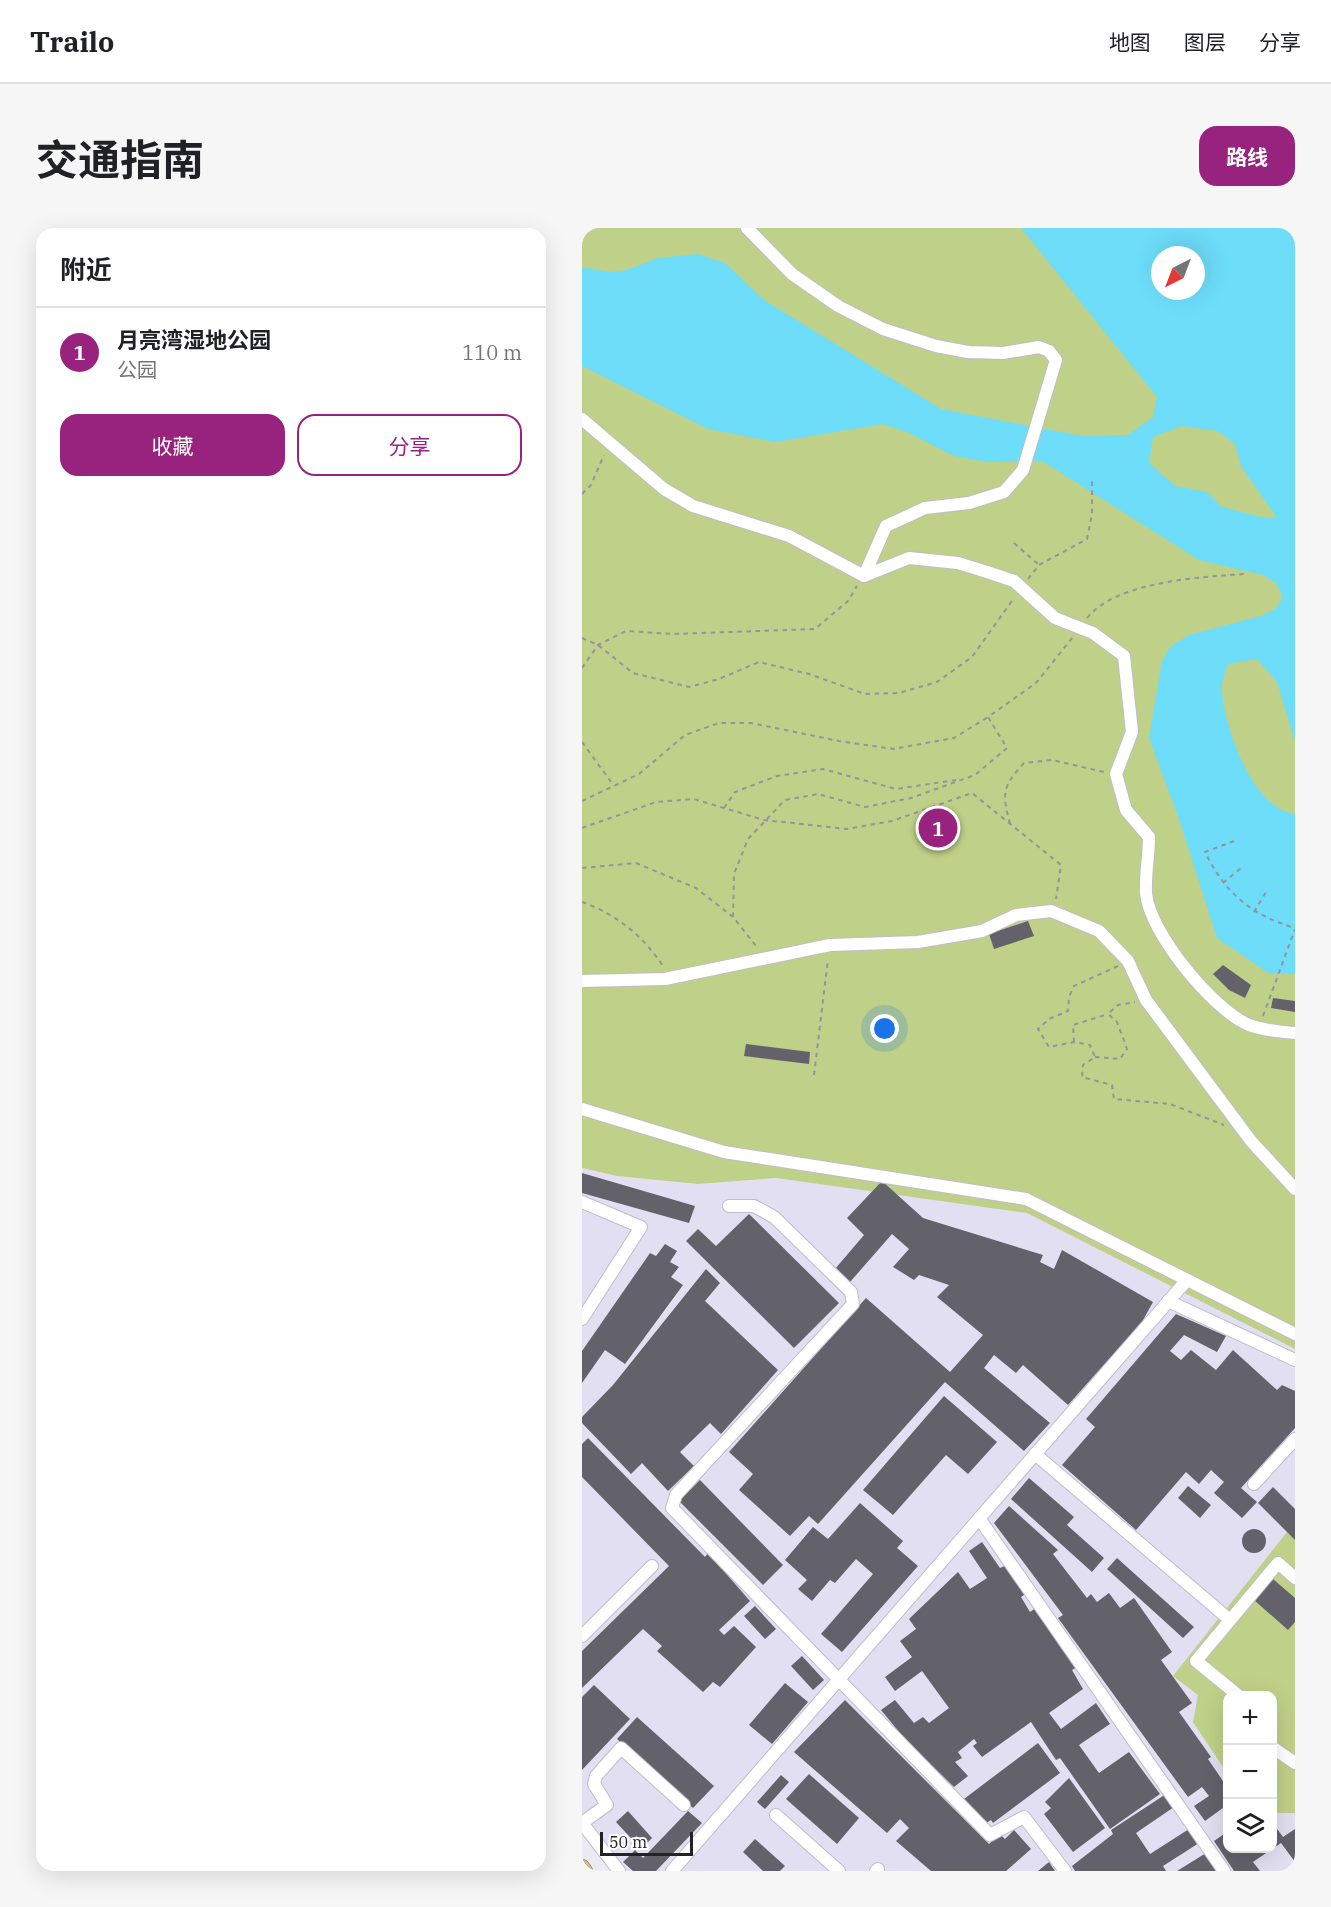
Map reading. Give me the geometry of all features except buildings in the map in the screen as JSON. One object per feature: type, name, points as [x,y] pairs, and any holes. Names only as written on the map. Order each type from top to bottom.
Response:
[{"type":"main road","points":[[582,1867],[585,1871]]},
{"type":"street","points":[[747,228],[792,274],[837,306],[883,329],[936,346],[968,352],[1003,353],[1039,347],[1049,351],[1056,360],[1023,470],[1004,492],[969,503],[925,508],[886,526],[864,576]]},
{"type":"street","points":[[582,419],[609,445],[664,489],[693,506],[789,536],[864,576],[909,558],[958,563],[1014,581],[1055,618],[1093,633],[1124,656],[1132,732],[1116,774],[1126,810],[1149,837],[1146,895],[1162,938],[1196,980],[1218,1002],[1248,1024],[1295,1033]]},
{"type":"street","points":[[582,981],[670,978],[830,945],[918,942],[982,931],[1016,915],[1051,911],[1099,931],[1128,962],[1146,1000],[1251,1141],[1295,1189]]},
{"type":"street","points":[[582,1109],[724,1152],[1026,1199],[1295,1334]]},
{"type":"street","points":[[582,1202],[641,1227],[582,1319]]},
{"type":"street","points":[[729,1206],[754,1206],[774,1217],[850,1292],[853,1304],[676,1494],[672,1508],[990,1834],[1024,1817],[1065,1871]]},
{"type":"street","points":[[672,1871],[1187,1280]]},
{"type":"street","points":[[1168,1301],[1295,1360]]},
{"type":"street","points":[[1254,1484],[1295,1439]]},
{"type":"street","points":[[1035,1454],[1230,1620]]},
{"type":"street","points":[[979,1518],[1224,1871]]},
{"type":"street","points":[[1234,1691],[1196,1660],[1278,1563],[1295,1578]]},
{"type":"street","points":[[582,1636],[652,1566]]},
{"type":"street","points":[[619,1871],[582,1823],[607,1805],[594,1784],[596,1776],[621,1748],[684,1805]]},
{"type":"street","points":[[1277,1750],[1295,1763]]},
{"type":"street","points":[[776,1815],[839,1871]]},
{"type":"path","points":[[582,494],[591,485],[609,445]]},
{"type":"path","points":[[582,638],[598,645],[633,673],[689,687],[719,679],[759,662],[809,674],[865,694],[899,693],[937,682],[972,657],[1039,565],[1087,539],[1092,514],[1092,480]]},
{"type":"path","points":[[1014,543],[1039,565]]},
{"type":"path","points":[[582,801],[639,774],[685,735],[718,723],[751,723],[839,741],[893,749],[954,738],[1036,683],[1097,606],[1131,592],[1188,578],[1245,574]]},
{"type":"path","points":[[582,668],[598,645],[626,631],[673,634],[815,629],[848,601],[864,576]]},
{"type":"path","points":[[733,917],[734,874],[748,839],[785,800],[818,794],[865,807],[911,798],[975,775],[1007,748],[988,717]]},
{"type":"path","points":[[582,742],[614,786]]},
{"type":"path","points":[[1010,824],[1004,800],[1007,782],[1024,764],[1052,760],[1116,774]]},
{"type":"path","points":[[724,808],[735,792],[777,776],[823,769],[896,789],[961,780]]},
{"type":"path","points":[[582,828],[656,802],[694,799],[764,820],[847,829],[891,821],[972,794],[1061,865],[1056,899],[1062,916]]},
{"type":"path","points":[[1234,841],[1205,852],[1223,883],[1254,912],[1269,920],[1295,928],[1260,1027]]},
{"type":"path","points":[[582,868],[636,863],[696,888],[733,917],[767,959]]},
{"type":"path","points":[[1223,883],[1240,868]]},
{"type":"path","points":[[1254,912],[1266,892]]},
{"type":"path","points":[[582,902],[598,907],[626,925],[654,952],[670,978]]},
{"type":"path","points":[[814,1075],[830,945]]},
{"type":"path","points":[[1095,1057],[1090,1045],[1074,1042],[1049,1047],[1038,1029],[1049,1019],[1068,1011],[1069,997],[1074,986],[1128,962]]},
{"type":"path","points":[[1074,1042],[1073,1025],[1108,1014],[1118,1005],[1146,1000]]},
{"type":"path","points":[[1108,1014],[1117,1022],[1127,1049],[1120,1059],[1095,1057],[1083,1065],[1082,1077],[1112,1085],[1114,1099],[1170,1104],[1224,1125]]},
{"type":"shaded area","points":[[582,1168],[618,1176],[698,1184],[776,1178],[1027,1212],[1295,1334],[1295,1871],[619,1871],[582,1823]]},
{"type":"green space","points":[[582,228],[1044,228],[1295,489],[1295,1349],[1027,1213],[776,1178],[698,1184],[617,1176],[582,1168]]},
{"type":"green space","points":[[1287,1532],[1295,1540],[1295,1813],[1277,1813],[1277,1691],[1223,1691],[1223,1767],[1193,1722],[1198,1695],[1173,1676]]},
{"type":"water","points":[[1021,228],[1295,228],[1295,741],[1277,682],[1257,659],[1228,664],[1222,689],[1224,707],[1235,745],[1254,783],[1266,798],[1280,809],[1295,814],[1295,974],[1270,974],[1217,938],[1179,819],[1149,738],[1162,661],[1171,646],[1189,635],[1261,616],[1275,609],[1281,601],[1281,593],[1276,583],[1263,575],[1199,560],[1042,461],[988,462],[954,456],[909,433],[883,424],[775,442],[708,429],[582,366],[582,267],[609,272],[627,270],[658,258],[698,254],[725,263],[764,300],[941,409],[1082,436],[1128,435],[1153,417],[1157,397]],"holes":[[[1182,426],[1218,431],[1235,444],[1241,466],[1277,518],[1261,517],[1222,507],[1207,492],[1175,486],[1149,463],[1153,437]]]},
{"type":"place","name":"月亮湾湿地公园","points":[[938,828]]}]
